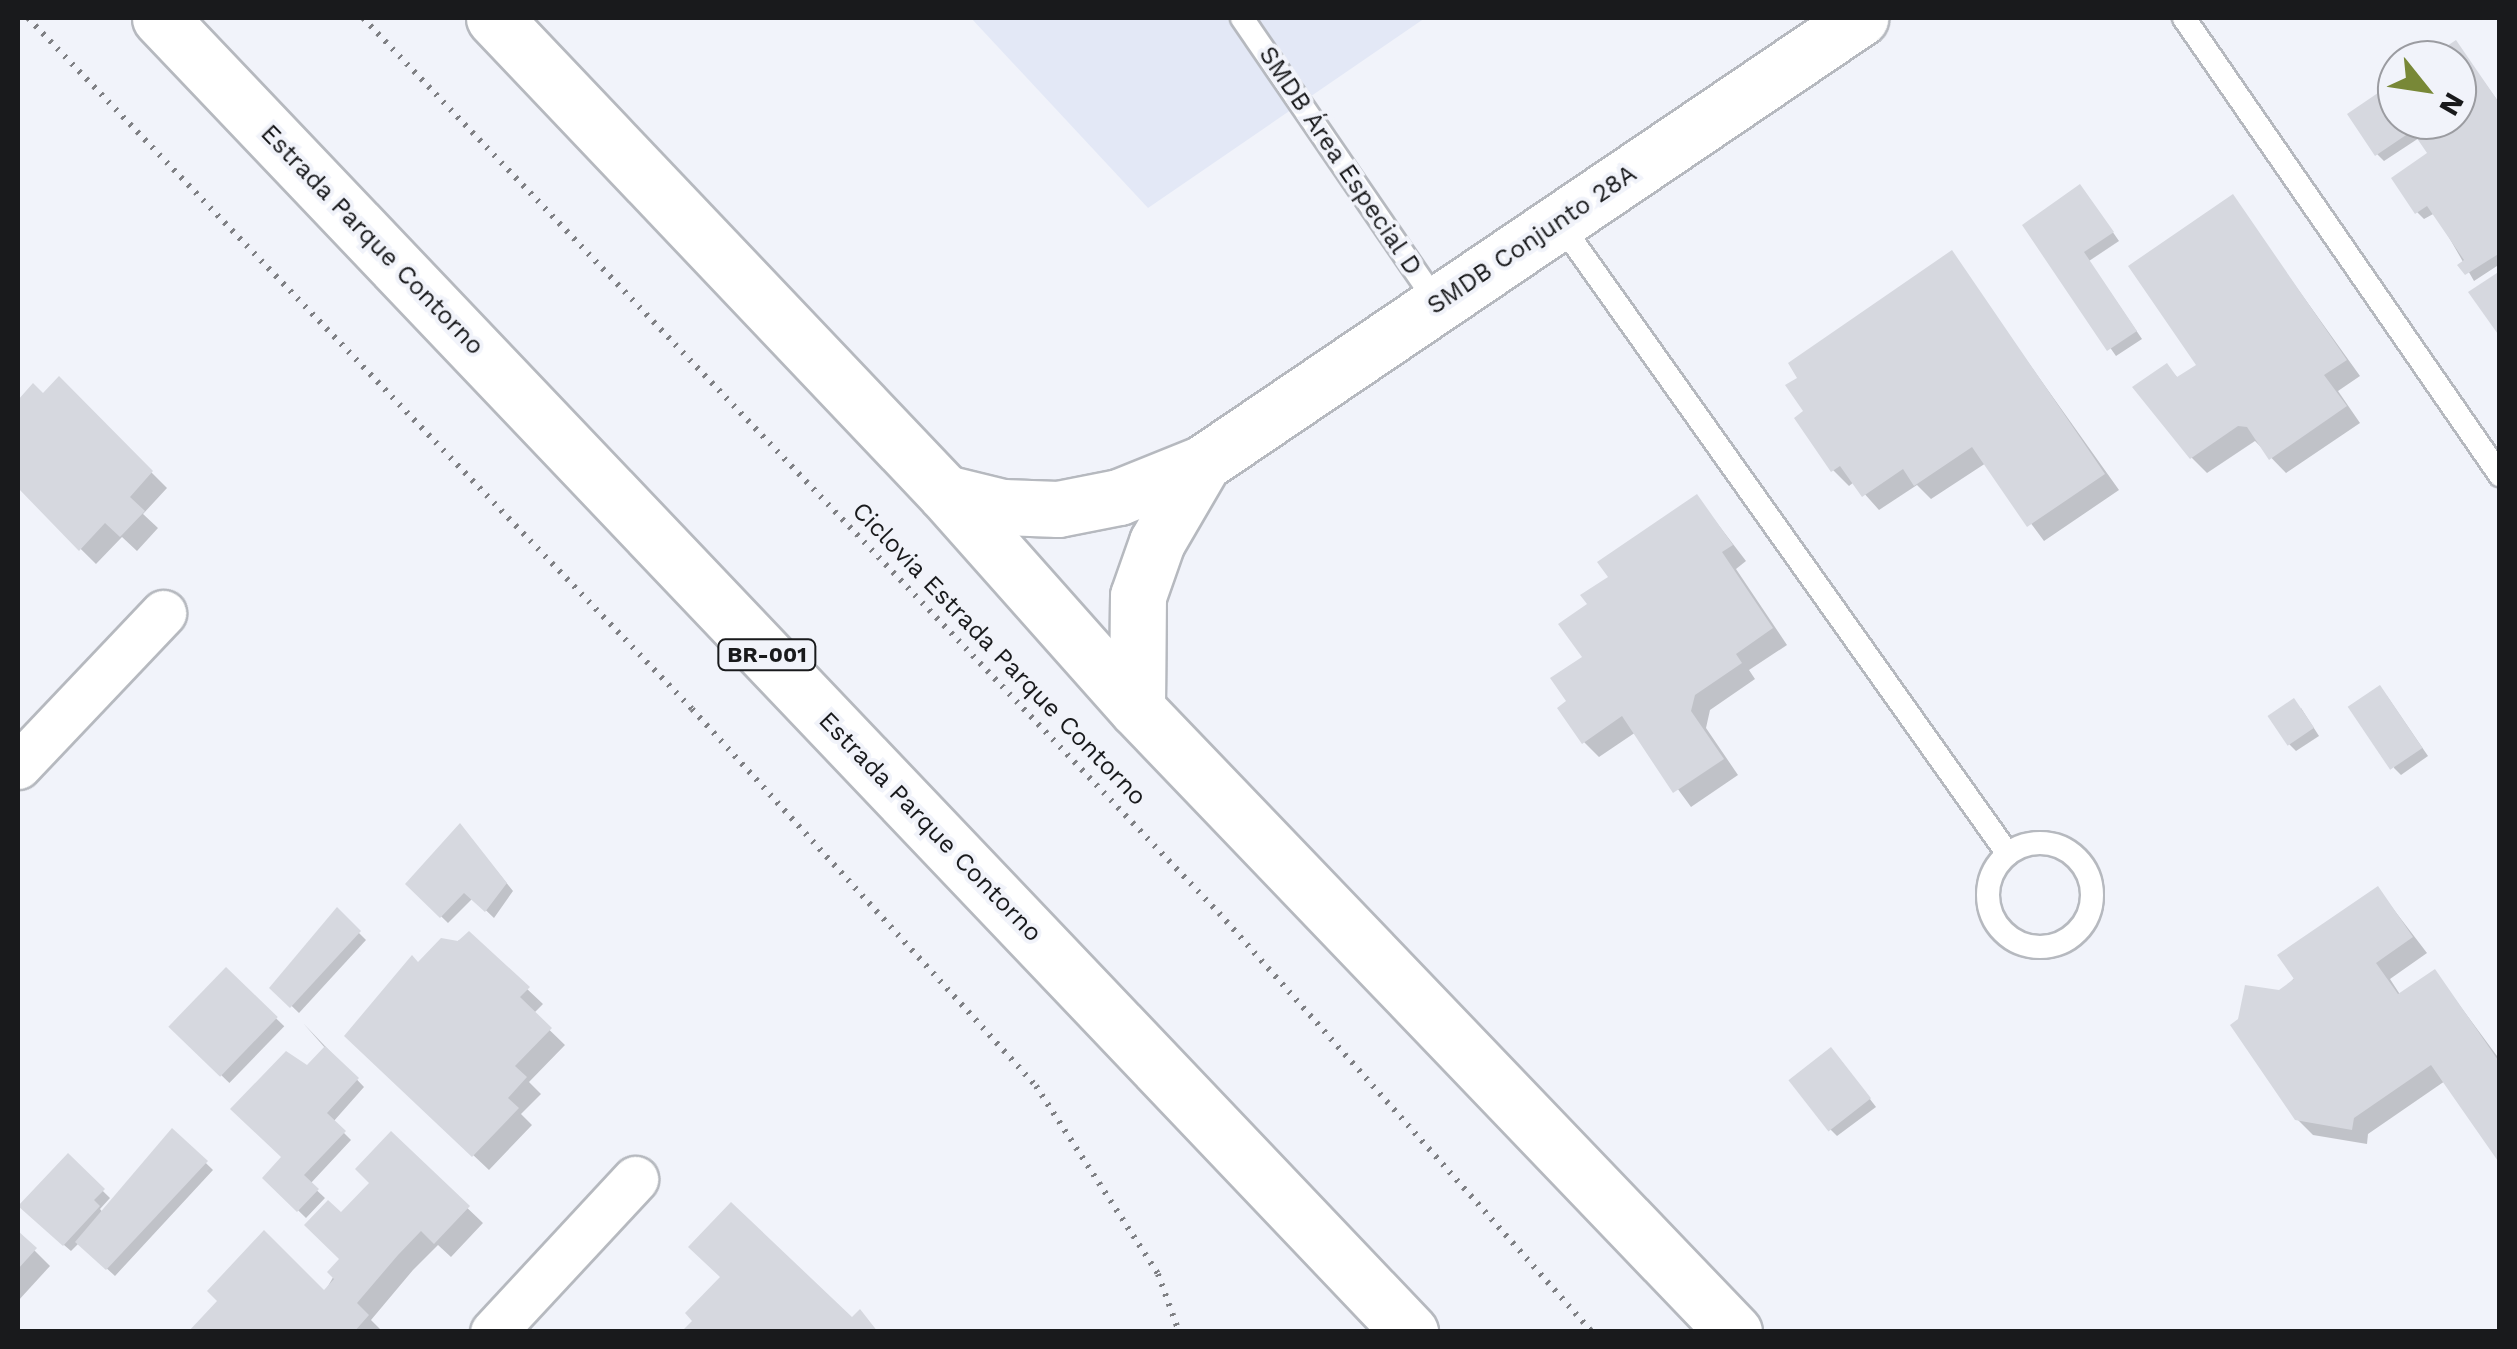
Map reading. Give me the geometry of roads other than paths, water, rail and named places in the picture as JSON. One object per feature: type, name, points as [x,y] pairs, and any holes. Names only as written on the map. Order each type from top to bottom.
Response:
[{"type":"main road","name":"Estrada Parque Contorno","points":[[160,18],[1410,1332]]},
{"type":"main road","name":"SMDB Conjunto 28A","points":[[1203,463],[1860,18]]},
{"type":"main road","points":[[509,27],[945,493],[1137,709],[1734,1332]]},
{"type":"main road","points":[[945,493],[1003,507],[1058,510],[1119,497],[1203,463]]},
{"type":"main road","points":[[1137,709],[1138,596],[1157,542],[1203,463]]},
{"type":"street","points":[[18,766],[163,613]]},
{"type":"street","points":[[493,1332],[635,1180]]},
{"type":"lane","name":"SMDB Área Especial D","points":[[1242,18],[1438,304]]},
{"type":"lane","points":[[2184,18],[2500,475]]},
{"type":"lane","points":[[1559,222],[2008,854]]},
{"type":"lane","points":[[2055,845],[2082,863],[2090,910],[2072,937],[2042,948],[2010,940],[1998,927],[1990,913],[1990,881],[2008,854],[2055,845]]}]
